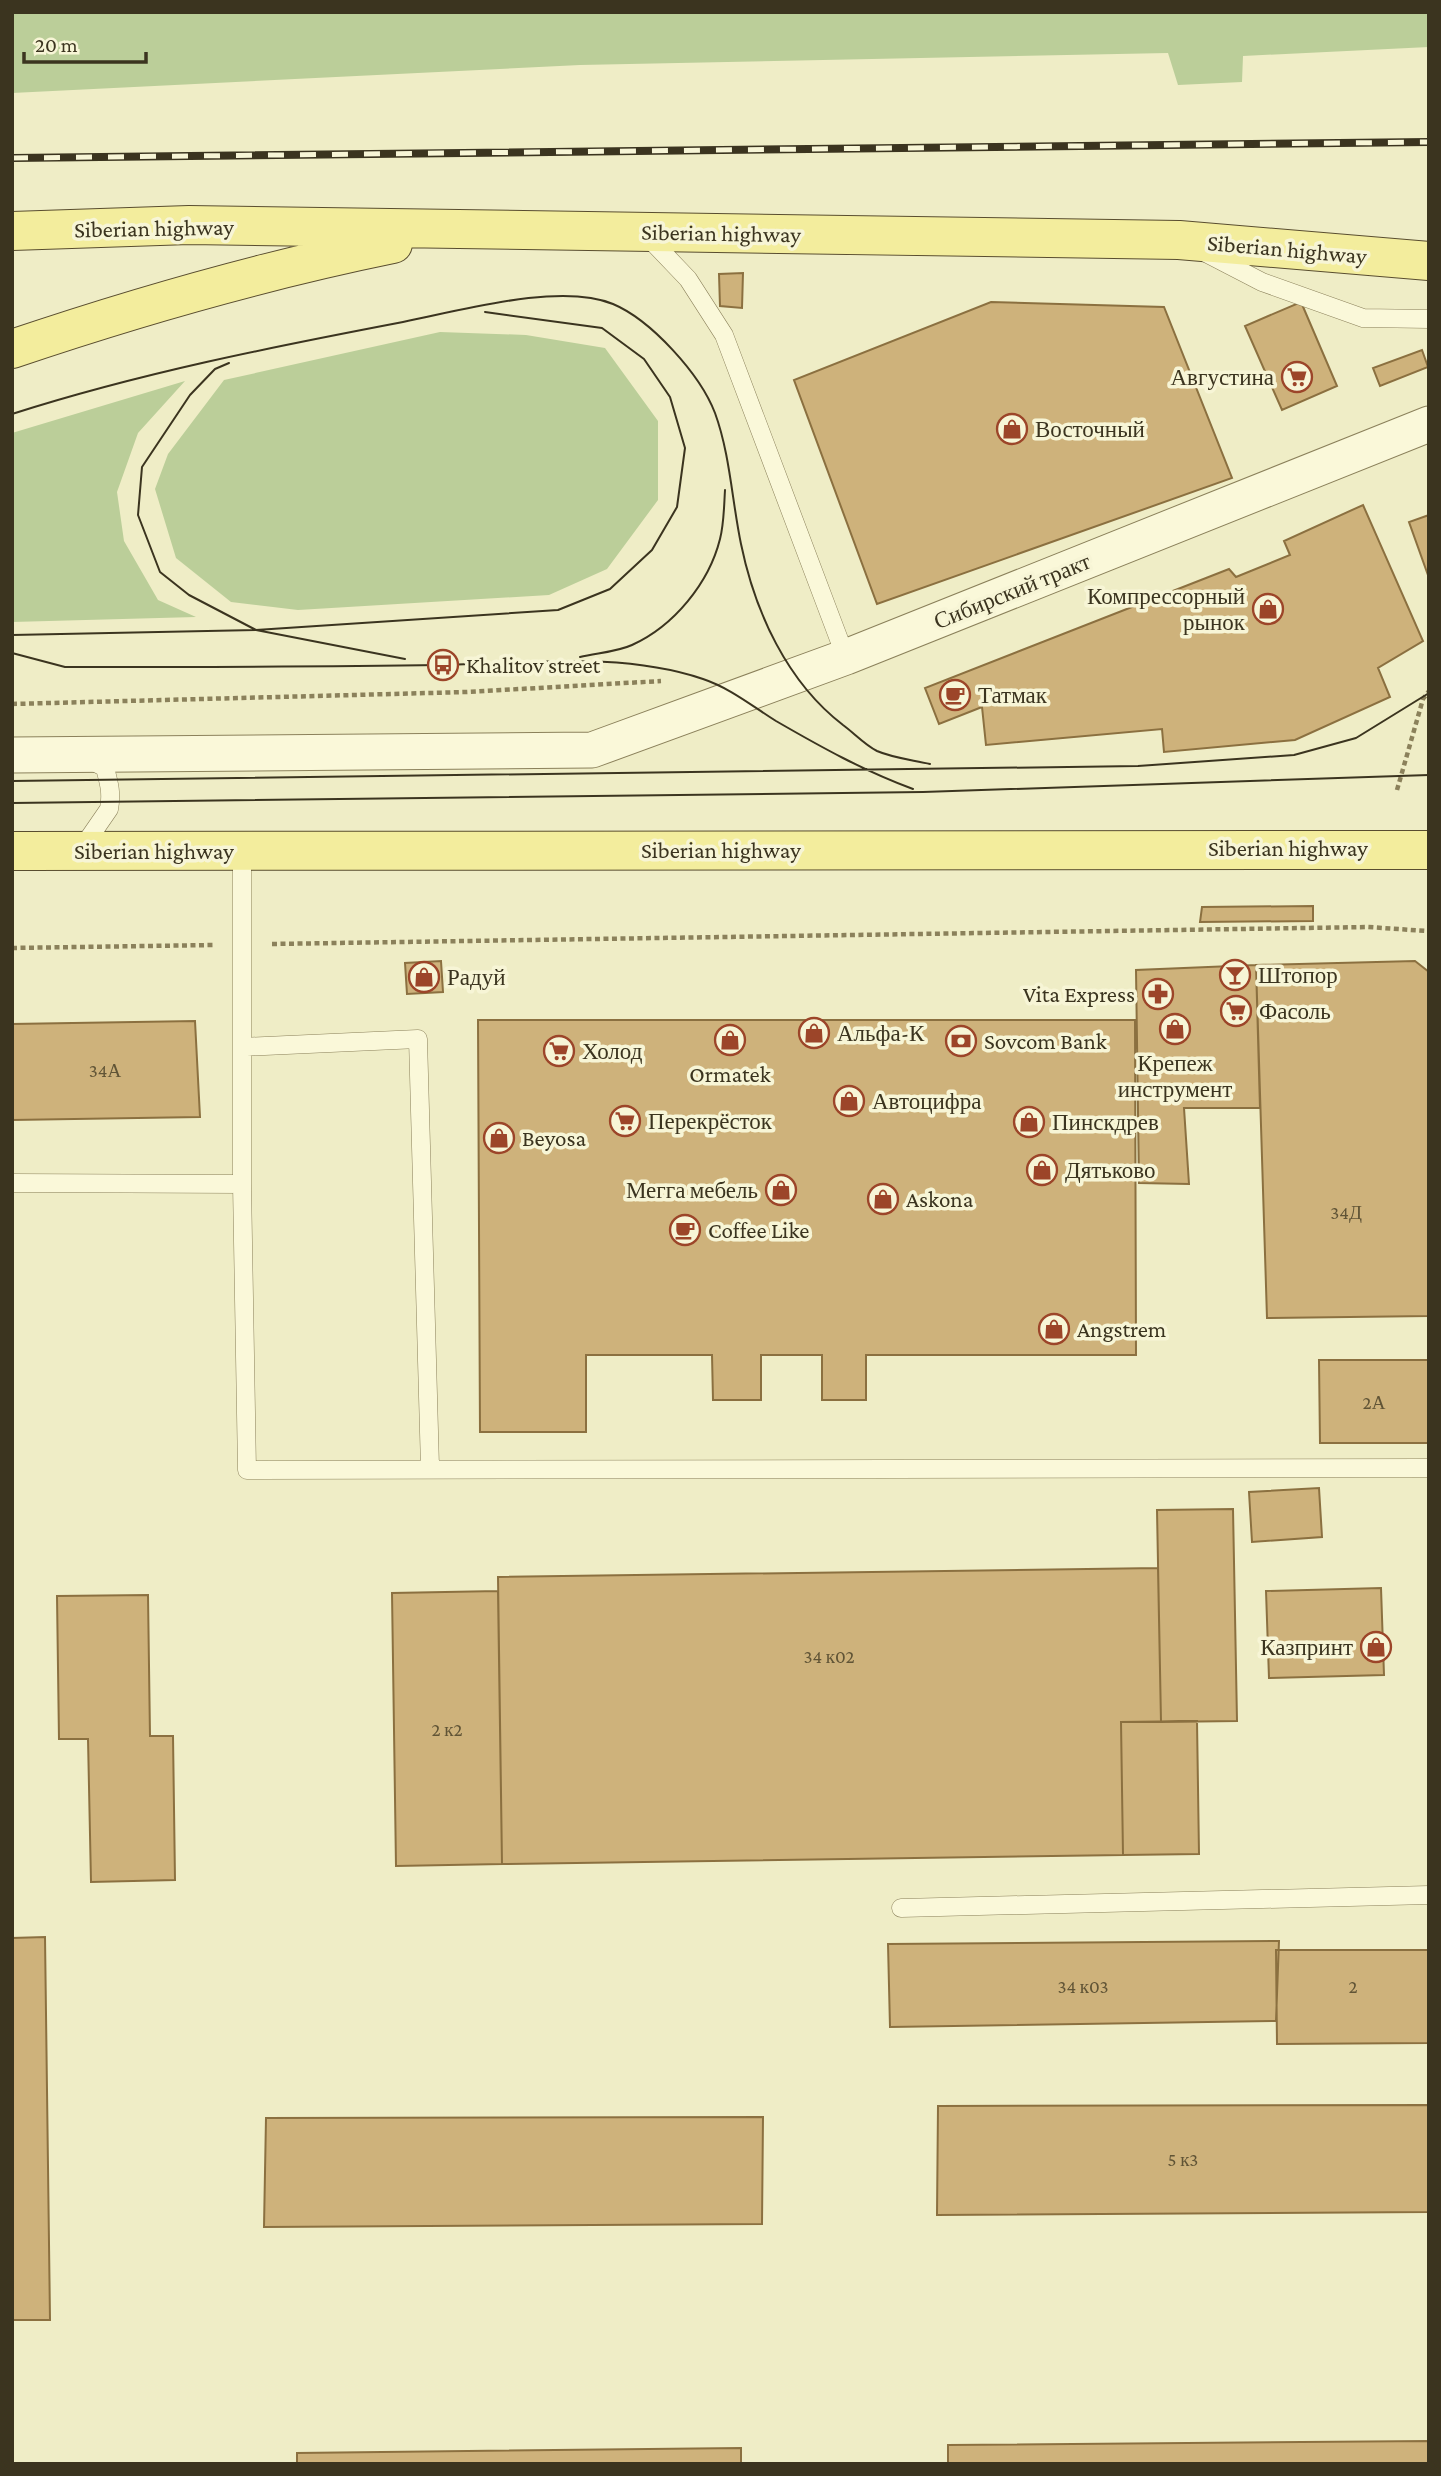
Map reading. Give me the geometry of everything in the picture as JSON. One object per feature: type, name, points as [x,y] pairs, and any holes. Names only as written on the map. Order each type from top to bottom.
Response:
[{"type":"main road","name":"Siberian highway","points":[[12,231],[189,226],[1179,240],[1429,261]]},
{"type":"main road","points":[[12,349],[149,303],[281,268],[463,229]]},
{"type":"main road","name":"Siberian highway","points":[[12,851],[1429,850]]},
{"type":"street","name":"Сибирский тракт","points":[[81,755],[592,750],[846,657],[1429,424]]},
{"type":"street","points":[[12,755],[81,755]]},
{"type":"lane","points":[[643,232],[688,279],[724,335],[843,650]]},
{"type":"lane","points":[[1179,240],[1262,282],[1363,318],[1429,319]]},
{"type":"lane","points":[[80,851],[110,809],[111,791],[105,768],[81,755]]},
{"type":"lane","points":[[242,852],[242,1184],[247,1470],[430,1467],[1429,1468]]},
{"type":"lane","points":[[242,1047],[418,1039],[430,1467]]},
{"type":"lane","points":[[12,1183],[242,1184]]},
{"type":"lane","points":[[901,1908],[1429,1895]]},
{"type":"path","points":[[12,704],[467,692],[675,680]]},
{"type":"path","points":[[1396,790],[1423,699],[1429,691]]},
{"type":"path","points":[[12,948],[1368,927],[1427,931]]},
{"type":"green space","points":[[12,12],[1429,12],[1429,47],[1243,56],[1242,82],[1178,85],[1168,53],[580,65],[12,93]]},
{"type":"green space","points":[[440,332],[526,335],[605,348],[658,421],[658,500],[607,569],[549,595],[298,610],[231,602],[176,558],[155,489],[168,454],[224,380]]},
{"type":"green space","points":[[185,381],[138,433],[117,492],[124,541],[158,600],[196,617],[12,622],[12,433]]},
{"type":"building","points":[[743,273],[742,308],[720,306],[719,274]]},
{"type":"building","name":"Восточный","points":[[991,302],[1164,307],[1232,478],[877,604],[794,380]]},
{"type":"building","points":[[1301,302],[1337,386],[1282,410],[1245,326]]},
{"type":"building","points":[[1422,350],[1428,367],[1380,386],[1373,368]]},
{"type":"building","name":"Компрессорный рынок","points":[[1363,505],[1423,641],[1378,668],[1390,697],[1295,740],[1164,752],[1162,729],[986,745],[982,707],[939,724],[925,688],[1229,569],[1236,577],[1290,555],[1284,541]]},
{"type":"building","points":[[1429,515],[1429,578],[1409,522]]},
{"type":"building","points":[[1313,906],[1313,921],[1200,922],[1202,907]]},
{"type":"building","points":[[441,961],[443,992],[407,994],[405,963]]},
{"type":"building","points":[[1415,961],[1429,972],[1429,1316],[1267,1318],[1256,965]]},
{"type":"building","points":[[1256,965],[1260,1108],[1184,1108],[1189,1184],[1139,1183],[1136,970]]},
{"type":"building","points":[[478,1020],[1135,1020],[1136,1355],[866,1355],[866,1400],[822,1400],[822,1355],[761,1355],[761,1400],[713,1400],[712,1355],[586,1355],[586,1432],[480,1432]]},
{"type":"building","points":[[195,1021],[200,1117],[12,1120],[12,1024]]},
{"type":"building","points":[[1319,1360],[1429,1360],[1429,1443],[1320,1443]]},
{"type":"building","points":[[1319,1488],[1322,1537],[1252,1542],[1249,1492]]},
{"type":"building","points":[[1233,1509],[1237,1721],[1161,1722],[1157,1510]]},
{"type":"building","points":[[1158,1568],[1161,1722],[1121,1722],[1123,1855],[502,1864],[498,1577]]},
{"type":"building","points":[[1381,1588],[1384,1675],[1269,1678],[1266,1591]]},
{"type":"building","points":[[498,1591],[502,1864],[396,1866],[392,1593]]},
{"type":"building","points":[[148,1595],[150,1736],[173,1736],[175,1880],[91,1882],[88,1739],[59,1739],[57,1596]]},
{"type":"building","points":[[1197,1721],[1199,1854],[1123,1855],[1121,1722]]},
{"type":"building","points":[[45,1937],[50,2320],[12,2320],[12,1938]]},
{"type":"building","points":[[1279,1941],[1276,2021],[890,2027],[888,1944]]},
{"type":"building","points":[[1276,1950],[1429,1950],[1429,2043],[1277,2044]]},
{"type":"building","points":[[1429,2105],[1429,2212],[937,2215],[938,2106]]},
{"type":"building","points":[[763,2117],[762,2224],[264,2227],[266,2118]]},
{"type":"building","points":[[1429,2441],[1429,2464],[948,2464],[948,2445]]},
{"type":"building","points":[[741,2448],[741,2464],[297,2464],[297,2453]]},
{"type":"tram line","points":[[12,414],[206,362],[480,306],[538,297],[566,296],[591,298],[613,304],[643,322],[658,335],[686,366],[708,398],[724,445],[747,570],[765,620],[790,667],[823,708],[868,746],[890,755],[930,764]]},
{"type":"tram line","points":[[12,635],[256,630],[558,610],[610,589],[652,550],[677,507],[685,448],[670,397],[644,359],[602,328],[485,312]]},
{"type":"tram line","points":[[229,363],[215,369],[190,395],[142,467],[138,515],[160,572],[189,595],[256,630],[405,659]]},
{"type":"tram line","points":[[580,657],[632,645],[662,627],[688,601],[715,555],[722,527],[725,490]]},
{"type":"tram line","points":[[12,653],[65,667],[393,666],[573,661],[639,665],[671,670],[713,683],[826,749],[913,789]]},
{"type":"tram line","points":[[12,781],[1138,766],[1294,755],[1356,738],[1429,693]]},
{"type":"tram line","points":[[12,803],[923,792],[1429,775]]},
{"type":"railway","points":[[12,158],[1429,142]]},
{"type":"place","name":"Августина","points":[[1297,377]]},
{"type":"place","name":"Восточный","points":[[1012,429]]},
{"type":"place","name":"Компрессорный рынок","points":[[1268,609]]},
{"type":"place","name":"Khalitov street","points":[[443,665]]},
{"type":"place","name":"Татмак","points":[[955,695]]},
{"type":"place","name":"Штопор","points":[[1235,975]]},
{"type":"place","name":"Радуй","points":[[424,977]]},
{"type":"place","name":"Vita Express","points":[[1158,994]]},
{"type":"place","name":"Фасоль","points":[[1236,1011]]},
{"type":"place","name":"Крепеж инструмент","points":[[1175,1029]]},
{"type":"place","name":"Альфа-К","points":[[814,1033]]},
{"type":"place","name":"Ormatek","points":[[730,1040]]},
{"type":"place","name":"Sovcom Bank","points":[[961,1041]]},
{"type":"place","name":"Холод","points":[[559,1051]]},
{"type":"place","name":"Автоцифра","points":[[849,1101]]},
{"type":"place","name":"Перекрёсток","points":[[625,1121]]},
{"type":"place","name":"Пинскдрев","points":[[1029,1122]]},
{"type":"place","name":"Beyosa","points":[[499,1138]]},
{"type":"place","name":"Дятьково","points":[[1042,1170]]},
{"type":"place","name":"Мегга мебель","points":[[781,1190]]},
{"type":"place","name":"Askona","points":[[883,1199]]},
{"type":"place","name":"Coffee Like","points":[[685,1230]]},
{"type":"place","name":"Angstrem","points":[[1054,1329]]},
{"type":"place","name":"Казпринт","points":[[1376,1647]]}]
